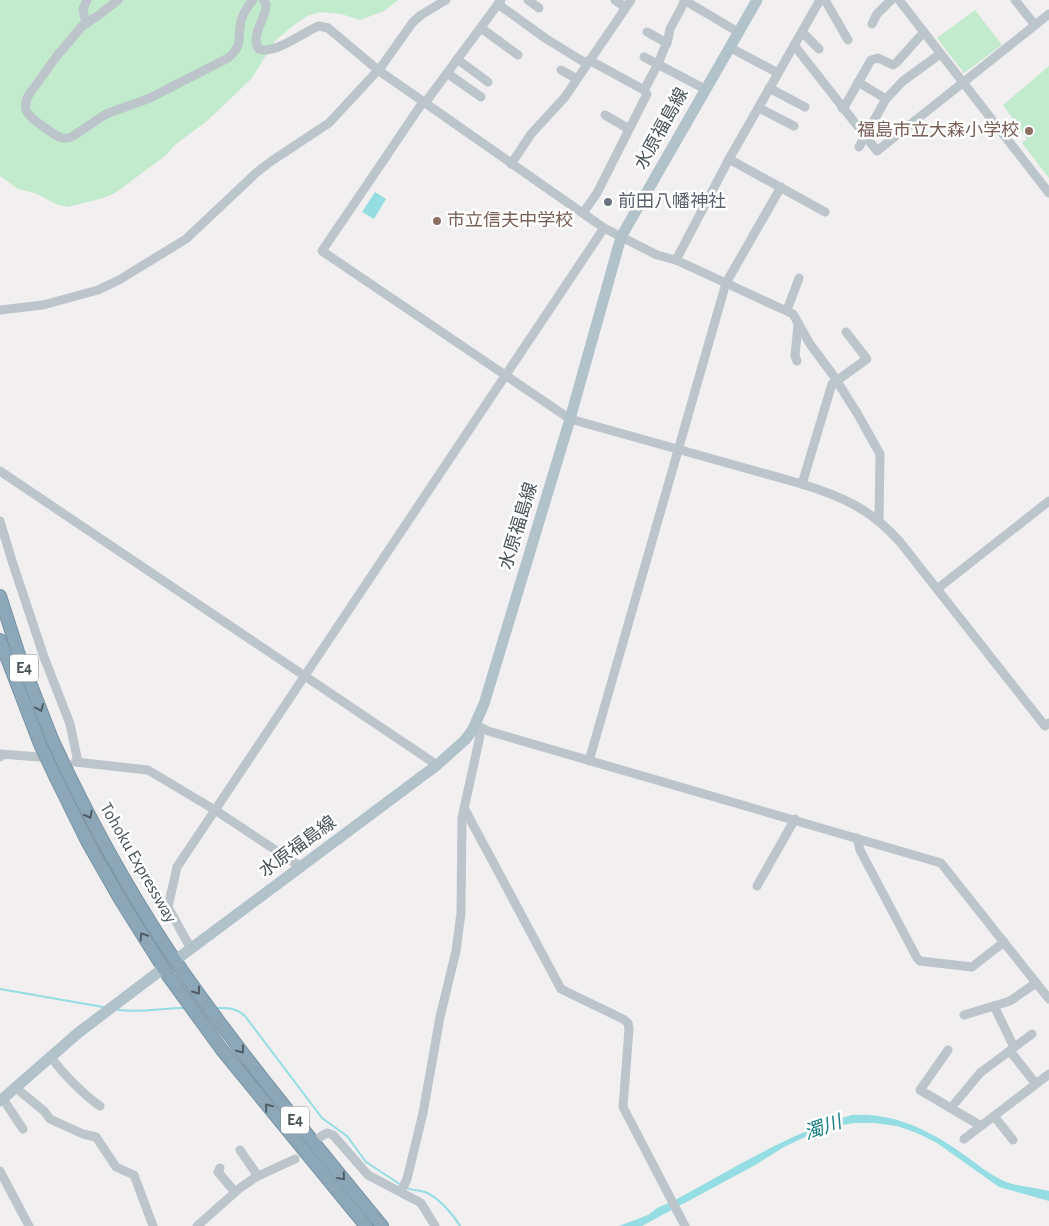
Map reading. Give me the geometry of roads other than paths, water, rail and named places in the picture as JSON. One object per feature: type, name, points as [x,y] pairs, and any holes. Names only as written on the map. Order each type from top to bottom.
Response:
[{"type":"highway","name":"E4","points":[[0,596],[18,652],[52,739],[73,765]]},
{"type":"highway","name":"Tohoku Expressway","points":[[0,640],[40,744],[87,841],[165,974]]},
{"type":"highway","name":"Tohoku Expressway","points":[[73,765],[88,813],[128,885],[183,971],[273,1092],[382,1226]]},
{"type":"highway","name":"E4","points":[[165,974],[222,1050],[366,1226]]},
{"type":"main road","name":"水原福島線","points":[[181,956],[437,765],[465,740],[476,725],[500,654],[621,237],[756,0]]},
{"type":"main road","points":[[1,1100],[78,1033],[111,1008],[165,974]]},
{"type":"street","points":[[86,24],[83,9],[87,0]]},
{"type":"street","points":[[118,0],[82,26],[50,64],[25,103],[28,113],[48,130],[63,139],[68,139],[106,114],[150,98],[228,58],[238,47],[240,42],[240,22],[253,0]]},
{"type":"street","points":[[263,0],[267,9],[257,35],[256,41],[259,49],[269,50],[277,48],[310,29],[324,26],[334,32],[378,70],[604,228],[627,238],[657,255],[676,260],[793,314],[810,344],[836,380],[880,454],[879,520]]},
{"type":"street","points":[[0,310],[43,305],[98,290],[119,280],[186,239],[257,172],[329,123],[378,70],[413,22],[446,0]]},
{"type":"street","points":[[528,0],[539,8]]},
{"type":"street","points":[[511,164],[531,134],[561,102],[628,4],[615,0]]},
{"type":"street","points":[[644,90],[658,64],[670,29],[685,0],[738,32]]},
{"type":"street","points":[[676,260],[729,159],[820,0]]},
{"type":"street","points":[[825,0],[848,40]]},
{"type":"street","points":[[872,24],[877,14],[891,0]]},
{"type":"street","points":[[899,0],[1049,194]]},
{"type":"street","points":[[1015,0],[1035,26]]},
{"type":"street","points":[[583,212],[597,193],[647,94],[644,90],[545,38],[500,2],[448,73],[424,102],[322,252],[570,418],[802,484],[849,500],[879,520],[900,542],[1048,727]]},
{"type":"street","points":[[794,45],[877,151],[1049,14]]},
{"type":"street","points":[[481,28],[518,54]]},
{"type":"street","points":[[647,32],[667,42]]},
{"type":"street","points":[[802,32],[819,49]]},
{"type":"street","points":[[842,108],[871,60],[878,58],[892,65],[897,62],[923,33]]},
{"type":"street","points":[[729,47],[778,73]]},
{"type":"street","points":[[859,148],[886,98],[903,81],[940,54]]},
{"type":"street","points":[[644,58],[705,89]]},
{"type":"street","points":[[457,59],[488,82]]},
{"type":"street","points":[[561,70],[577,79]]},
{"type":"street","points":[[448,73],[481,98]]},
{"type":"street","points":[[858,82],[886,98]]},
{"type":"street","points":[[769,88],[805,107]]},
{"type":"street","points":[[759,108],[794,126]]},
{"type":"street","points":[[605,115],[629,129]]},
{"type":"street","points":[[729,159],[825,212]]},
{"type":"street","points":[[589,761],[726,283],[781,187]]},
{"type":"street","points":[[191,949],[168,907],[177,866],[604,228]]},
{"type":"street","points":[[787,310],[799,278]]},
{"type":"street","points":[[797,361],[798,325]]},
{"type":"street","points":[[802,484],[832,384],[867,359],[846,332]]},
{"type":"street","points":[[0,471],[437,765]]},
{"type":"street","points":[[937,589],[1049,501]]},
{"type":"street","points":[[0,521],[44,657],[70,724],[73,765],[148,770],[215,810],[301,867]]},
{"type":"street","points":[[476,725],[488,731],[589,761],[941,862],[1049,1000]]},
{"type":"street","points":[[401,1192],[422,1113],[440,1017],[456,951],[461,913],[462,825],[480,736],[476,725]]},
{"type":"street","points":[[0,755],[39,757]]},
{"type":"street","points":[[464,808],[561,989],[628,1023],[623,1107],[685,1226]]},
{"type":"street","points":[[757,886],[795,819]]},
{"type":"street","points":[[857,838],[860,850],[869,868],[920,961],[972,967],[1004,942]]},
{"type":"street","points":[[964,1015],[1019,997],[1036,983]]},
{"type":"street","points":[[994,1006],[1012,1049],[1036,1084]]},
{"type":"street","points":[[950,1108],[975,1078],[1032,1034]]},
{"type":"street","points":[[948,1050],[920,1090],[981,1126]]},
{"type":"street","points":[[51,1057],[89,1098],[100,1106]]},
{"type":"street","points":[[964,1139],[1049,1074]]},
{"type":"street","points":[[16,1088],[44,1111],[50,1119],[83,1134],[96,1136],[116,1167],[134,1175],[153,1226]]},
{"type":"street","points":[[1,1100],[23,1129]]},
{"type":"street","points":[[994,1116],[1013,1140]]},
{"type":"street","points":[[320,1137],[327,1134],[333,1135],[368,1175],[421,1203],[435,1226]]},
{"type":"street","points":[[240,1150],[258,1176]]},
{"type":"street","points":[[197,1226],[235,1192],[258,1176],[295,1159]]},
{"type":"street","points":[[220,1168],[218,1172],[235,1192]]},
{"type":"street","points":[[0,1171],[29,1226]]},
{"type":"water","points":[[375,192],[386,199],[374,219],[362,212]]},
{"type":"water","name":"濁川","points":[[852,1115],[883,1117],[913,1125],[953,1147],[999,1179],[1015,1185],[1049,1191],[1049,1201],[999,1187],[937,1143],[917,1133],[897,1126],[854,1123],[824,1128],[784,1147],[757,1164],[642,1226],[619,1226],[648,1215],[657,1208],[784,1142]]},
{"type":"waterway","points":[[0,989],[103,1007]]},
{"type":"waterway","points":[[118,1010],[135,1011],[185,1008]]},
{"type":"waterway","points":[[215,1008],[228,1008],[245,1016],[322,1118],[347,1136],[366,1162],[401,1185]]},
{"type":"waterway","points":[[405,1187],[430,1194],[449,1211],[460,1226]]},
{"type":"place","name":"福島市立大森小学校","points":[[1029,131]]},
{"type":"place","name":"前田八幡神社","points":[[608,202]]},
{"type":"place","name":"市立信夫中学校","points":[[437,221]]}]
